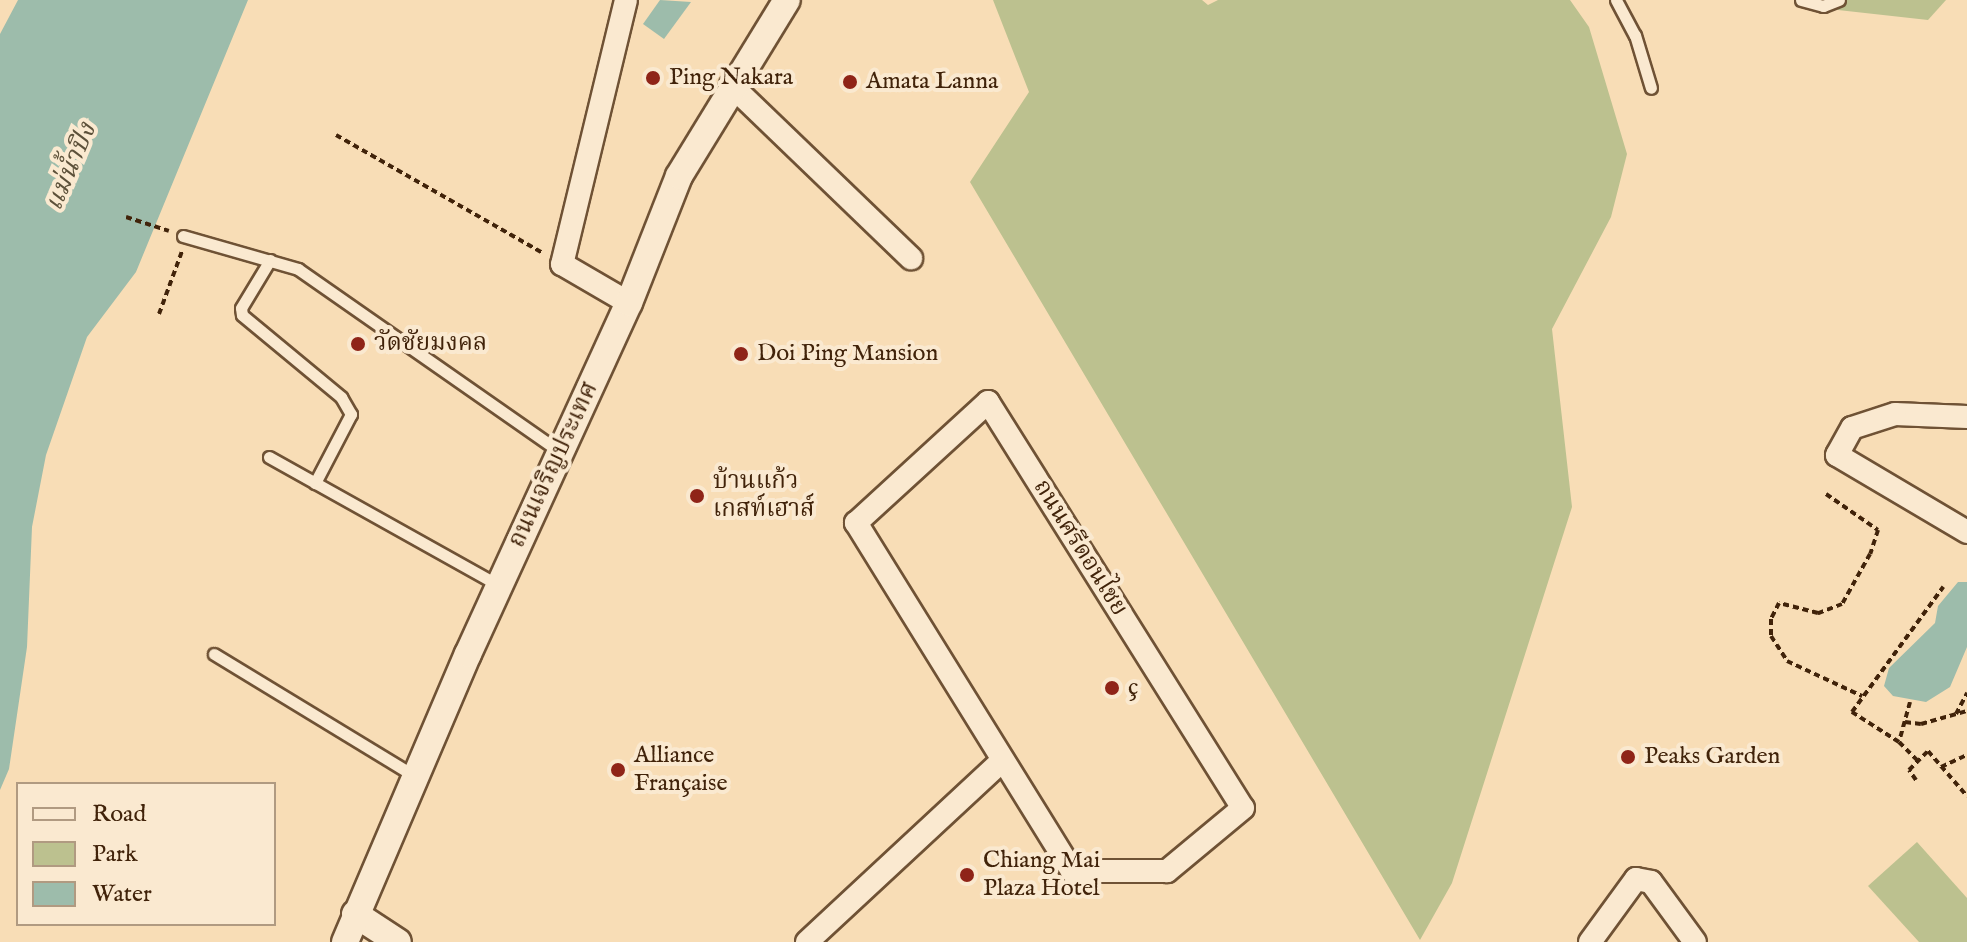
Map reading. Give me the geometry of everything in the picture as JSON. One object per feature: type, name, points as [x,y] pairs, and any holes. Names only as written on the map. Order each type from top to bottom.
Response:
[{"type":"street","points":[[626,0],[562,264],[629,303]]},
{"type":"street","name":"ถนนเจริญประเทศ","points":[[345,942],[499,586],[629,303],[679,176],[731,85],[787,0]]},
{"type":"street","points":[[731,85],[911,258]]},
{"type":"street","name":"ถนนศรีดอนไชย","points":[[988,402],[1243,808],[1167,871],[1072,871],[1001,762],[856,523],[988,402]]},
{"type":"street","points":[[1967,417],[1895,414],[1852,428],[1837,455],[1967,532]]},
{"type":"street","points":[[807,942],[1001,762]]},
{"type":"street","points":[[1590,942],[1636,879],[1651,882],[1695,942]]},
{"type":"street","points":[[355,914],[398,942]]},
{"type":"lane","points":[[1616,0],[1635,35],[1651,88]]},
{"type":"lane","points":[[1801,0],[1823,6],[1839,0]]},
{"type":"lane","points":[[184,237],[298,269],[560,451]]},
{"type":"lane","points":[[270,260],[241,308],[242,315],[341,397],[351,414],[315,483]]},
{"type":"lane","points":[[269,457],[499,586]]},
{"type":"lane","points":[[214,654],[415,776]]},
{"type":"path","points":[[336,135],[562,264]]},
{"type":"path","points":[[126,217],[184,237],[159,314]]},
{"type":"path","points":[[1826,494],[1878,530],[1870,554],[1842,604],[1818,613],[1779,603],[1771,619],[1771,636],[1787,661],[1862,696]]},
{"type":"path","points":[[1918,761],[1899,742],[1852,712],[1943,587]]},
{"type":"path","points":[[1956,714],[1967,693]]},
{"type":"path","points":[[1899,742],[1910,702]]},
{"type":"path","points":[[1905,722],[1921,724],[1967,711]]},
{"type":"path","points":[[1916,780],[1909,770],[1928,751],[1967,796]]},
{"type":"path","points":[[1941,767],[1967,755]]},
{"type":"green space","points":[[993,0],[1202,0],[1208,5],[1218,0],[1570,0],[1589,27],[1627,154],[1611,217],[1552,329],[1572,507],[1452,883],[1420,940],[970,182],[1029,92]]},
{"type":"green space","points":[[1834,0],[1946,0],[1928,20],[1838,10]]},
{"type":"green space","points":[[1917,842],[1967,898],[1967,942],[1919,942],[1868,886]]},
{"type":"water","name":"แม่น้ำปิง","points":[[18,0],[248,0],[136,272],[87,337],[46,455],[32,527],[27,647],[9,769],[0,790],[0,34]]},
{"type":"water","points":[[660,0],[691,2],[664,39],[643,24]]},
{"type":"water","points":[[1958,582],[1967,582],[1967,647],[1950,687],[1926,702],[1893,696],[1884,686],[1889,668],[1935,623],[1938,606]]},
{"type":"place","name":"Ping Nakara","points":[[653,78]]},
{"type":"place","name":"Amata Lanna","points":[[850,82]]},
{"type":"place","name":"วัดชัยมงคล","points":[[358,344]]},
{"type":"place","name":"Doi Ping Mansion","points":[[741,354]]},
{"type":"place","name":"บ้านแก้ว เกสท์เฮาส์","points":[[697,496]]},
{"type":"place","name":"ç","points":[[1112,688]]},
{"type":"place","name":"Peaks Garden","points":[[1628,757]]},
{"type":"place","name":"Alliance Française","points":[[618,770]]},
{"type":"place","name":"Chiang Mai Plaza Hotel","points":[[967,875]]}]
